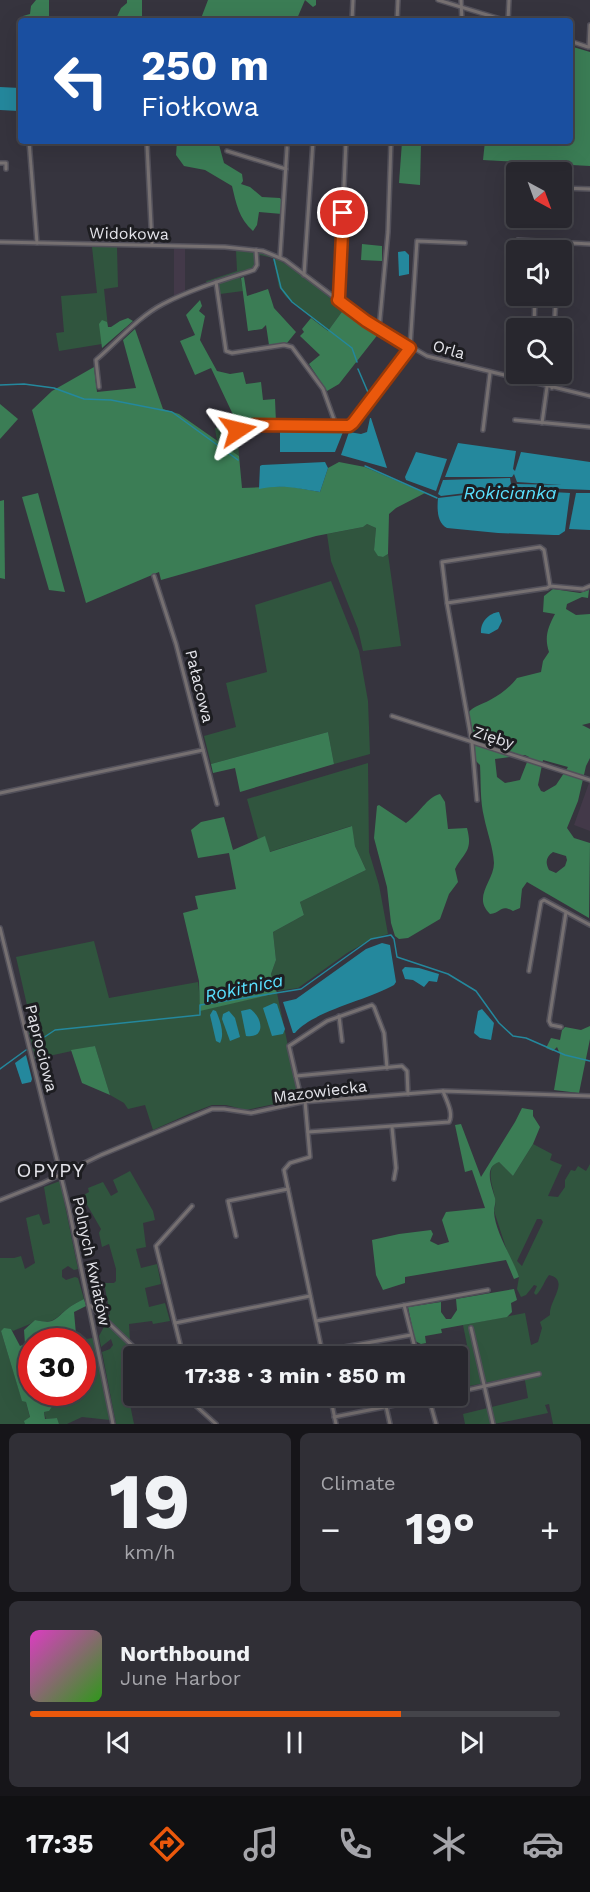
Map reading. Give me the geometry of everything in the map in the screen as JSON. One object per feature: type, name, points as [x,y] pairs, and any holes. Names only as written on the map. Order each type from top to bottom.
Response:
[{"type":"street","points":[[352,18],[353,0]]},
{"type":"street","points":[[397,18],[398,0]]},
{"type":"street","points":[[438,0],[497,18]]},
{"type":"street","points":[[461,0],[462,18]]},
{"type":"street","points":[[507,18],[509,0]]},
{"type":"street","points":[[573,42],[589,48],[590,25]]},
{"type":"street","points":[[29,144],[37,243]]},
{"type":"street","points":[[304,275],[313,144]]},
{"type":"street","points":[[338,300],[346,144]]},
{"type":"street","points":[[379,329],[388,232],[391,144]]},
{"type":"street","points":[[147,145],[152,245]]},
{"type":"street","points":[[280,257],[287,148]]},
{"type":"street","points":[[227,151],[286,169]]},
{"type":"street","points":[[0,163],[6,163],[6,169]]},
{"type":"street","points":[[572,188],[590,189]]},
{"type":"street","points":[[238,430],[254,425],[349,426],[353,423],[410,348],[417,241],[465,243]]},
{"type":"street","name":"Widokowa","points":[[0,242],[256,250]]},
{"type":"street","points":[[572,243],[590,244]]},
{"type":"street","points":[[99,387],[96,360],[143,318],[162,305],[216,282],[254,270],[257,265],[256,250]]},
{"type":"street","name":"Orla","points":[[256,250],[280,257],[379,329],[410,348],[435,359],[590,396]]},
{"type":"street","points":[[216,282],[226,351],[232,353],[286,345],[292,347],[323,389],[336,425]]},
{"type":"street","points":[[483,430],[490,372]]},
{"type":"street","points":[[542,423],[550,384]]},
{"type":"street","points":[[516,420],[590,427]]},
{"type":"street","points":[[477,800],[472,743],[442,562],[540,547],[544,550],[550,586]]},
{"type":"street","name":"Pałacowa","points":[[154,576],[176,644],[217,804]]},
{"type":"street","points":[[447,603],[550,586],[583,589],[590,586]]},
{"type":"street","name":"Zięby","points":[[392,716],[590,780]]},
{"type":"street","points":[[0,793],[203,750]]},
{"type":"street","points":[[529,971],[541,902],[544,900],[590,925]]},
{"type":"street","points":[[561,1027],[551,1025],[549,1022],[566,912]]},
{"type":"street","name":"Paprociowa","points":[[0,928],[60,1174]]},
{"type":"street","points":[[0,951],[5,950]]},
{"type":"street","points":[[321,1346],[284,1170],[290,1163],[310,1157],[304,1102],[290,1046],[339,1016],[372,1005],[384,1034],[387,1068]]},
{"type":"street","points":[[339,1016],[342,1041]]},
{"type":"street","points":[[296,1076],[406,1068],[408,1094]]},
{"type":"street","points":[[308,1132],[449,1122],[451,1117],[443,1091]]},
{"type":"street","name":"Mazowiecka","points":[[0,1200],[208,1110],[220,1108],[251,1113],[304,1102],[443,1091],[590,1096]]},
{"type":"street","points":[[392,1127],[396,1168],[394,1179]]},
{"type":"street","name":"Polnych Kwiatów","points":[[60,1174],[113,1424]]},
{"type":"street","points":[[236,1236],[228,1201],[289,1189]]},
{"type":"street","points":[[180,1346],[156,1246],[192,1206]]},
{"type":"street","points":[[315,1321],[488,1290]]},
{"type":"street","points":[[174,1323],[310,1296]]},
{"type":"street","points":[[89,1304],[133,1346]]},
{"type":"street","points":[[404,1305],[414,1346]]},
{"type":"street","points":[[471,1329],[493,1424]]},
{"type":"street","points":[[360,1346],[411,1335]]},
{"type":"street","points":[[468,1390],[539,1374]]},
{"type":"street","points":[[196,1406],[216,1424]]},
{"type":"street","points":[[332,1406],[336,1424]]},
{"type":"street","points":[[334,1417],[390,1406]]},
{"type":"street","points":[[431,1406],[436,1424]]},
{"type":"street","points":[[386,1407],[390,1424]]},
{"type":"shaded area","points":[[174,249],[185,249],[185,291],[174,296]]},
{"type":"shaded area","points":[[590,783],[590,831],[574,825]]},
{"type":"green space","points":[[36,0],[49,0],[49,18],[23,18],[23,16],[30,14],[31,6]]},
{"type":"green space","points":[[127,0],[142,0],[142,18],[116,18],[121,8]]},
{"type":"green space","points":[[208,0],[305,0],[297,18],[201,18]]},
{"type":"green space","points":[[305,0],[316,0],[316,5],[313,7]]},
{"type":"green space","points":[[573,47],[590,52],[590,166],[572,165],[572,162],[483,160],[485,144],[573,144]]},
{"type":"green space","points":[[177,144],[219,144],[224,163],[242,174],[241,184],[250,187],[262,197],[280,198],[283,203],[282,214],[259,212],[257,225],[253,231],[241,216],[232,186],[205,170],[184,166],[176,155]]},
{"type":"green space","points":[[402,144],[421,144],[420,185],[399,183]]},
{"type":"green space","points":[[362,244],[382,246],[382,261],[361,260]]},
{"type":"green space","points":[[92,247],[117,247],[118,287],[104,289],[109,337],[102,344],[59,351],[56,333],[64,332],[61,296],[97,293]]},
{"type":"green space","points":[[236,250],[254,252],[257,264],[255,268],[207,283],[206,281],[237,271]]},
{"type":"green space","points":[[257,253],[267,255],[279,260],[290,267],[344,309],[328,331],[286,297],[279,287],[273,258],[260,255],[258,257]]},
{"type":"green space","points":[[240,276],[243,291],[220,294],[221,282]]},
{"type":"green space","points":[[244,277],[247,296],[268,289],[274,308],[296,332],[287,343],[269,345],[266,325],[262,329],[248,331],[241,278]]},
{"type":"green space","points":[[200,300],[202,306],[199,311],[205,316],[200,340],[217,371],[230,374],[243,372],[246,384],[261,382],[263,400],[275,399],[276,423],[255,422],[237,428],[236,421],[211,368],[195,375],[180,341],[195,335],[186,315]]},
{"type":"green space","points":[[344,309],[379,333],[339,384],[327,391],[309,364],[320,355],[300,336],[304,332],[302,329],[311,318],[328,331]]},
{"type":"green space","points":[[128,318],[133,321],[102,348],[99,324],[102,320],[107,322],[108,327],[111,327]]},
{"type":"green space","points":[[135,329],[163,409],[179,414],[239,456],[242,488],[288,486],[320,492],[328,468],[339,462],[365,467],[425,493],[389,514],[388,554],[383,557],[378,556],[374,550],[376,528],[367,524],[363,527],[316,536],[161,580],[159,572],[86,603],[32,410],[52,391],[94,367],[97,392],[136,388],[123,340]]},
{"type":"green space","points":[[0,404],[18,419],[0,439]]},
{"type":"green space","points":[[232,425],[236,425],[237,428],[239,456],[217,441],[215,428],[232,428]]},
{"type":"green space","points":[[38,493],[65,592],[49,590],[22,497]]},
{"type":"green space","points":[[4,500],[5,579],[0,578],[0,501]]},
{"type":"green space","points":[[367,524],[376,528],[374,550],[379,556],[383,557],[388,554],[401,646],[363,651],[358,629],[331,561],[327,534],[363,527]]},
{"type":"green space","points":[[331,581],[359,651],[368,701],[370,754],[334,764],[328,732],[211,764],[204,736],[236,727],[226,683],[267,672],[255,605]]},
{"type":"green space","points":[[553,589],[580,593],[589,590],[588,598],[582,597],[567,604],[566,609],[576,615],[590,614],[590,723],[582,725],[590,729],[590,758],[578,801],[567,828],[574,838],[590,843],[589,918],[527,882],[522,889],[520,908],[513,911],[503,909],[490,914],[483,901],[494,863],[481,798],[480,765],[476,761],[468,713],[501,693],[517,678],[541,672],[543,661],[549,652],[548,632],[555,614],[543,612],[544,596]],"holes":[[[525,755],[529,757],[520,780],[505,783],[497,777],[495,759]],[[543,760],[568,767],[556,785],[544,792],[538,785]],[[553,852],[566,856],[567,860],[565,866],[556,873],[549,870],[548,858]]]},
{"type":"green space","points":[[328,732],[334,764],[240,792],[235,768],[213,773],[211,764]]},
{"type":"green space","points":[[368,763],[369,852],[379,885],[388,934],[372,939],[347,953],[298,988],[278,991],[271,974],[276,960],[273,932],[304,915],[300,902],[366,870],[355,846],[351,826],[269,852],[265,837],[258,839],[247,799]]},
{"type":"green space","points":[[440,794],[445,802],[448,829],[467,828],[469,836],[465,854],[455,869],[458,882],[449,894],[440,919],[408,938],[399,939],[395,936],[391,923],[387,887],[374,838],[377,806],[379,805],[406,823],[431,799]]},
{"type":"green space","points":[[224,817],[233,850],[265,836],[270,852],[352,826],[355,846],[366,870],[300,902],[304,915],[273,932],[276,960],[271,974],[277,993],[200,1011],[199,981],[183,913],[198,909],[195,896],[236,889],[229,853],[198,858],[191,830],[201,822]]},
{"type":"green space","points":[[94,941],[109,998],[198,982],[201,1010],[277,993],[299,1099],[246,1110],[226,1105],[212,1105],[153,1130],[145,1105],[128,1109],[124,1103],[110,1095],[95,1046],[35,1059],[28,1030],[32,1027],[16,957]]},
{"type":"green space","points":[[590,1026],[590,1039],[579,1093],[554,1090],[560,1054],[557,1047],[553,1051],[546,1048],[551,1038],[560,1040],[565,1027],[581,1030]]},
{"type":"green space","points":[[95,1046],[110,1095],[82,1083],[71,1050]]},
{"type":"green space","points":[[522,1108],[533,1110],[533,1116],[540,1127],[533,1144],[513,1176],[499,1162],[491,1168],[490,1173],[495,1200],[495,1220],[519,1277],[514,1279],[506,1260],[405,1277],[405,1283],[383,1290],[376,1275],[372,1240],[431,1230],[433,1234],[430,1241],[438,1245],[449,1242],[442,1220],[446,1212],[485,1208],[472,1170],[465,1172],[455,1125],[461,1124],[481,1177]]},
{"type":"green space","points":[[533,1144],[552,1154],[550,1160],[562,1165],[548,1196],[558,1197],[565,1187],[565,1180],[571,1170],[575,1171],[578,1166],[586,1171],[590,1164],[590,1424],[553,1424],[549,1404],[545,1405],[548,1413],[494,1424],[465,1424],[463,1414],[528,1398],[524,1375],[468,1386],[468,1346],[463,1346],[467,1345],[463,1325],[525,1313],[531,1345],[538,1342],[542,1328],[540,1322],[550,1315],[558,1286],[555,1278],[549,1275],[536,1295],[534,1293],[537,1286],[534,1285],[526,1295],[521,1297],[517,1289],[519,1277],[508,1254],[494,1211],[495,1199],[491,1174],[495,1162],[499,1162],[513,1176]],"holes":[[[537,1219],[543,1222],[522,1266],[517,1261]]]},
{"type":"green space","points":[[130,1171],[153,1211],[155,1220],[143,1223],[146,1247],[136,1249],[141,1268],[157,1264],[161,1284],[145,1288],[149,1307],[165,1303],[170,1321],[129,1324],[130,1341],[107,1317],[110,1314],[104,1283],[116,1281],[116,1269],[109,1244],[102,1247],[99,1233],[101,1229],[82,1196],[89,1192],[88,1188],[103,1182],[111,1196],[118,1192],[113,1180]]},
{"type":"green space","points":[[60,1181],[78,1269],[74,1270],[68,1266],[62,1270],[62,1277],[66,1280],[78,1278],[84,1299],[53,1320],[46,1322],[35,1320],[13,1331],[11,1329],[1,1331],[18,1387],[18,1406],[27,1406],[30,1418],[25,1421],[25,1424],[0,1424],[0,1258],[21,1256],[25,1269],[35,1263],[26,1218],[39,1214],[43,1225],[50,1223],[44,1187]]},
{"type":"green space","points":[[514,1289],[517,1300],[511,1303],[512,1312],[507,1317],[441,1329],[442,1333],[425,1336],[426,1343],[421,1344],[415,1341],[408,1307],[441,1302],[441,1312],[446,1319],[451,1319],[457,1310],[456,1299]]},
{"type":"green space","points":[[84,1299],[86,1306],[74,1312],[75,1328],[26,1328],[35,1320],[53,1321]]},
{"type":"green space","points":[[106,1323],[129,1346],[123,1346],[123,1406],[130,1406],[134,1424],[116,1424],[102,1352],[113,1345],[111,1339],[101,1347],[99,1336]]},
{"type":"green space","points":[[4,1328],[11,1329],[18,1342],[18,1388],[1,1331]]},
{"type":"green space","points":[[96,1352],[110,1420],[82,1417],[67,1424],[59,1424],[57,1418],[46,1419],[44,1412],[49,1411],[48,1406],[96,1406]]},
{"type":"green space","points":[[27,1406],[52,1406],[49,1411],[44,1412],[45,1419],[57,1418],[59,1424],[25,1424],[24,1421],[30,1417]]},
{"type":"water","points":[[0,87],[18,88],[18,111],[0,110]]},
{"type":"water","points":[[405,251],[409,255],[409,274],[399,276],[398,252]]},
{"type":"water","points":[[370,418],[387,468],[341,455],[349,432],[361,434],[367,432]]},
{"type":"water","points":[[282,428],[340,429],[343,432],[335,452],[280,452]]},
{"type":"water","points":[[458,443],[516,451],[513,469],[515,471],[521,452],[590,462],[590,490],[515,487],[516,484],[562,485],[517,482],[514,474],[512,477],[445,477]]},
{"type":"water","points":[[416,452],[447,459],[436,491],[406,480],[405,477]]},
{"type":"water","points":[[325,462],[328,468],[320,492],[282,487],[259,489],[260,466],[262,465]]},
{"type":"water","points":[[510,478],[511,484],[507,488],[441,496],[438,494],[443,480]]},
{"type":"water","points":[[506,490],[511,496],[517,490],[570,493],[565,531],[559,535],[498,533],[447,528],[439,519],[438,498]]},
{"type":"water","points":[[576,493],[590,493],[590,530],[569,529]]},
{"type":"water","points":[[499,612],[502,621],[498,629],[489,634],[481,633],[486,619]]},
{"type":"water","points":[[382,943],[390,945],[396,982],[394,985],[314,1018],[293,1033],[283,1002],[296,999],[366,949]]},
{"type":"water","points":[[405,967],[419,968],[439,974],[437,982],[429,981],[424,987],[413,980],[405,979],[402,970]]},
{"type":"water","points":[[277,1004],[285,1029],[283,1034],[272,1036],[263,1008]]},
{"type":"water","points":[[250,1009],[260,1021],[260,1031],[253,1036],[246,1036],[241,1011]]},
{"type":"water","points":[[482,1009],[494,1023],[491,1040],[480,1038],[474,1033],[478,1011]]},
{"type":"water","points":[[213,1010],[216,1011],[221,1027],[220,1043],[216,1041],[210,1015]]},
{"type":"water","points":[[229,1011],[235,1018],[240,1037],[230,1041],[222,1019],[223,1014]]},
{"type":"water","points":[[26,1055],[32,1079],[31,1082],[22,1084],[15,1063]]},
{"type":"waterway","points":[[274,259],[281,288],[292,302],[352,348],[357,362]]},
{"type":"waterway","points":[[358,369],[370,397]]},
{"type":"waterway","name":"Rokicianka","points":[[0,385],[24,384],[54,388],[84,399],[111,400],[172,412],[238,460]]},
{"type":"waterway","name":"Rokicianka","points":[[365,466],[437,498]]},
{"type":"waterway","name":"Rokitnica","points":[[31,1046],[55,1030],[200,1015],[200,1005],[301,989],[371,939],[391,935],[394,939],[397,957],[448,974],[476,991],[499,1023],[513,1036],[526,1038],[565,1055],[590,1061]]},
{"type":"waterway","name":"Rokitnica","points":[[0,1069],[26,1050]]},
{"type":"district","name":"OPYPY","points":[[51,1170]]},
{"type":"route","points":[[238,430],[254,425],[278,424],[349,426],[410,348],[366,321],[338,300],[343,213]]}]
